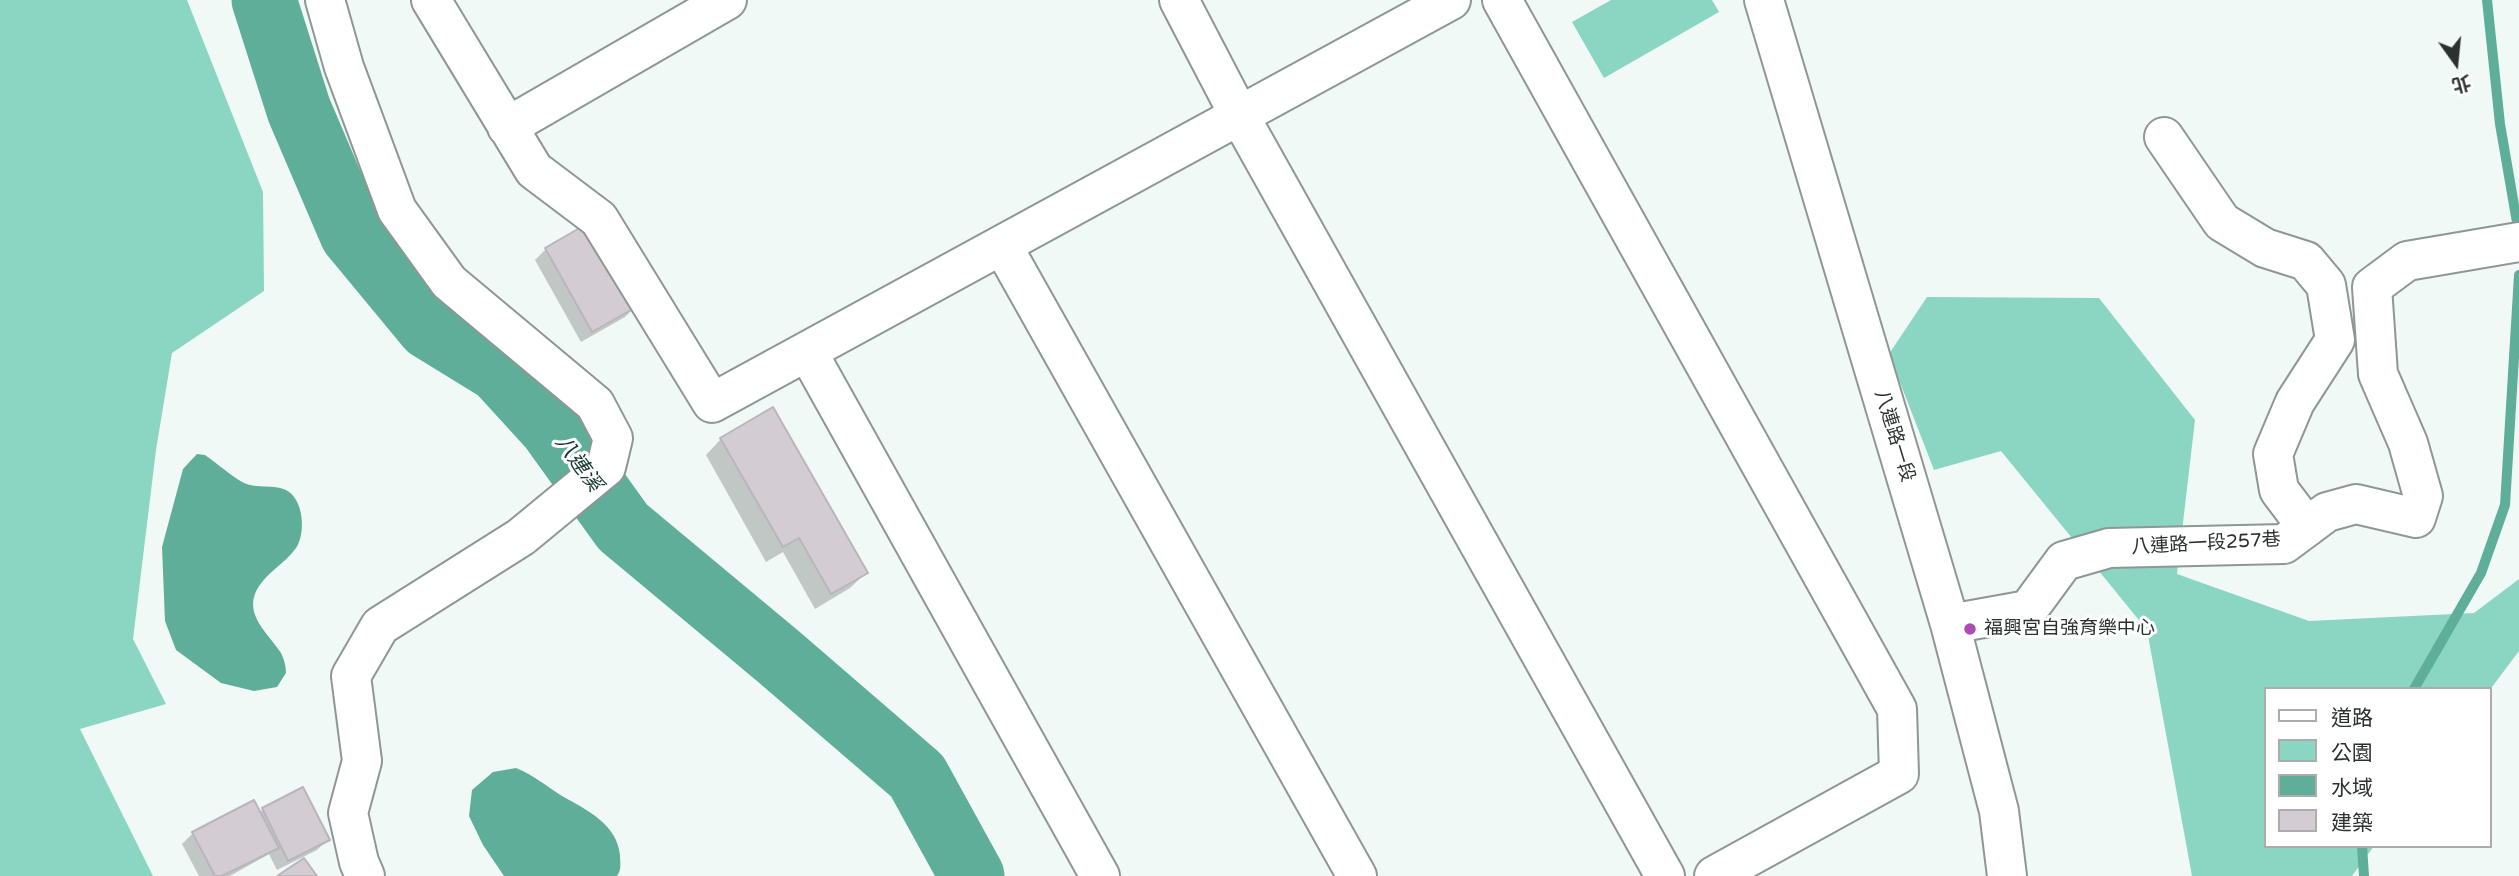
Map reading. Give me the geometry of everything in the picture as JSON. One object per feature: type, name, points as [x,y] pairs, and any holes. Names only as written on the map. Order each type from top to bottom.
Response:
[{"type":"street","points":[[325,0],[344,67],[397,210],[449,282],[595,404],[613,438],[606,467],[521,537],[380,626],[351,676],[362,761],[348,813],[359,862],[365,876]]},
{"type":"street","points":[[431,0],[534,170],[599,219],[712,403],[1451,0]]},
{"type":"street","points":[[507,127],[727,0]]},
{"type":"street","points":[[1178,0],[1239,115],[1665,876]]},
{"type":"street","points":[[1502,0],[1897,709],[1899,774],[1714,876]]},
{"type":"street","name":"八連路一段","points":[[1764,0],[1950,624],[1998,811],[2007,876]]},
{"type":"street","points":[[2164,137],[2222,222],[2265,248],[2306,261],[2326,285],[2334,340],[2295,402],[2273,454],[2279,490],[2307,527]]},
{"type":"street","name":"八連路一段257巷","points":[[1950,624],[2028,610],[2064,561],[2109,548],[2284,544],[2327,512],[2356,504],[2416,518],[2423,496],[2408,443],[2378,374],[2372,287],[2407,261],[2519,242]]},
{"type":"street","points":[[1002,245],[1357,876]]},
{"type":"street","points":[[807,351],[1100,876]]},
{"type":"green space","points":[[0,0],[187,0],[263,192],[264,291],[172,353],[156,450],[133,639],[166,704],[80,729],[153,876],[0,876]]},
{"type":"green space","points":[[1611,0],[1712,0],[1719,12],[1604,78],[1572,22]]},
{"type":"green space","points":[[1927,297],[2099,298],[2195,420],[2177,574],[2309,621],[2474,613],[2519,579],[2519,651],[2491,688],[2264,687],[2264,848],[2373,848],[2352,876],[2192,876],[2147,630],[2001,451],[1934,470],[1889,354]]},
{"type":"water","points":[[197,454],[205,455],[244,483],[286,490],[297,501],[300,509],[302,526],[296,548],[261,583],[254,597],[254,613],[285,663],[286,673],[277,687],[254,691],[221,683],[176,650],[165,621],[162,547],[183,469]]},
{"type":"water","points":[[516,768],[591,813],[607,826],[618,844],[620,868],[617,876],[504,876],[483,845],[469,816],[472,790],[493,772]]},
{"type":"building","points":[[590,222],[638,306],[592,332],[545,248]]},
{"type":"building","points":[[773,407],[868,573],[831,594],[799,538],[783,547],[720,438]]},
{"type":"building","points":[[303,787],[330,840],[288,861],[262,808]]},
{"type":"building","points":[[254,800],[279,848],[222,876],[215,876],[192,832]]},
{"type":"building","points":[[304,858],[317,876],[277,876]]},
{"type":"waterway","name":"八連溪","points":[[264,0],[299,110],[352,234],[429,327],[499,370],[551,427],[623,527],[917,776],[972,876]]},
{"type":"waterway","points":[[2487,0],[2500,124],[2519,234]]},
{"type":"waterway","points":[[2415,687],[2481,573],[2505,505],[2519,275]]},
{"type":"waterway","points":[[2362,848],[2364,876]]},
{"type":"place","name":"福興宮自強育樂中心","points":[[1970,629]]}]
